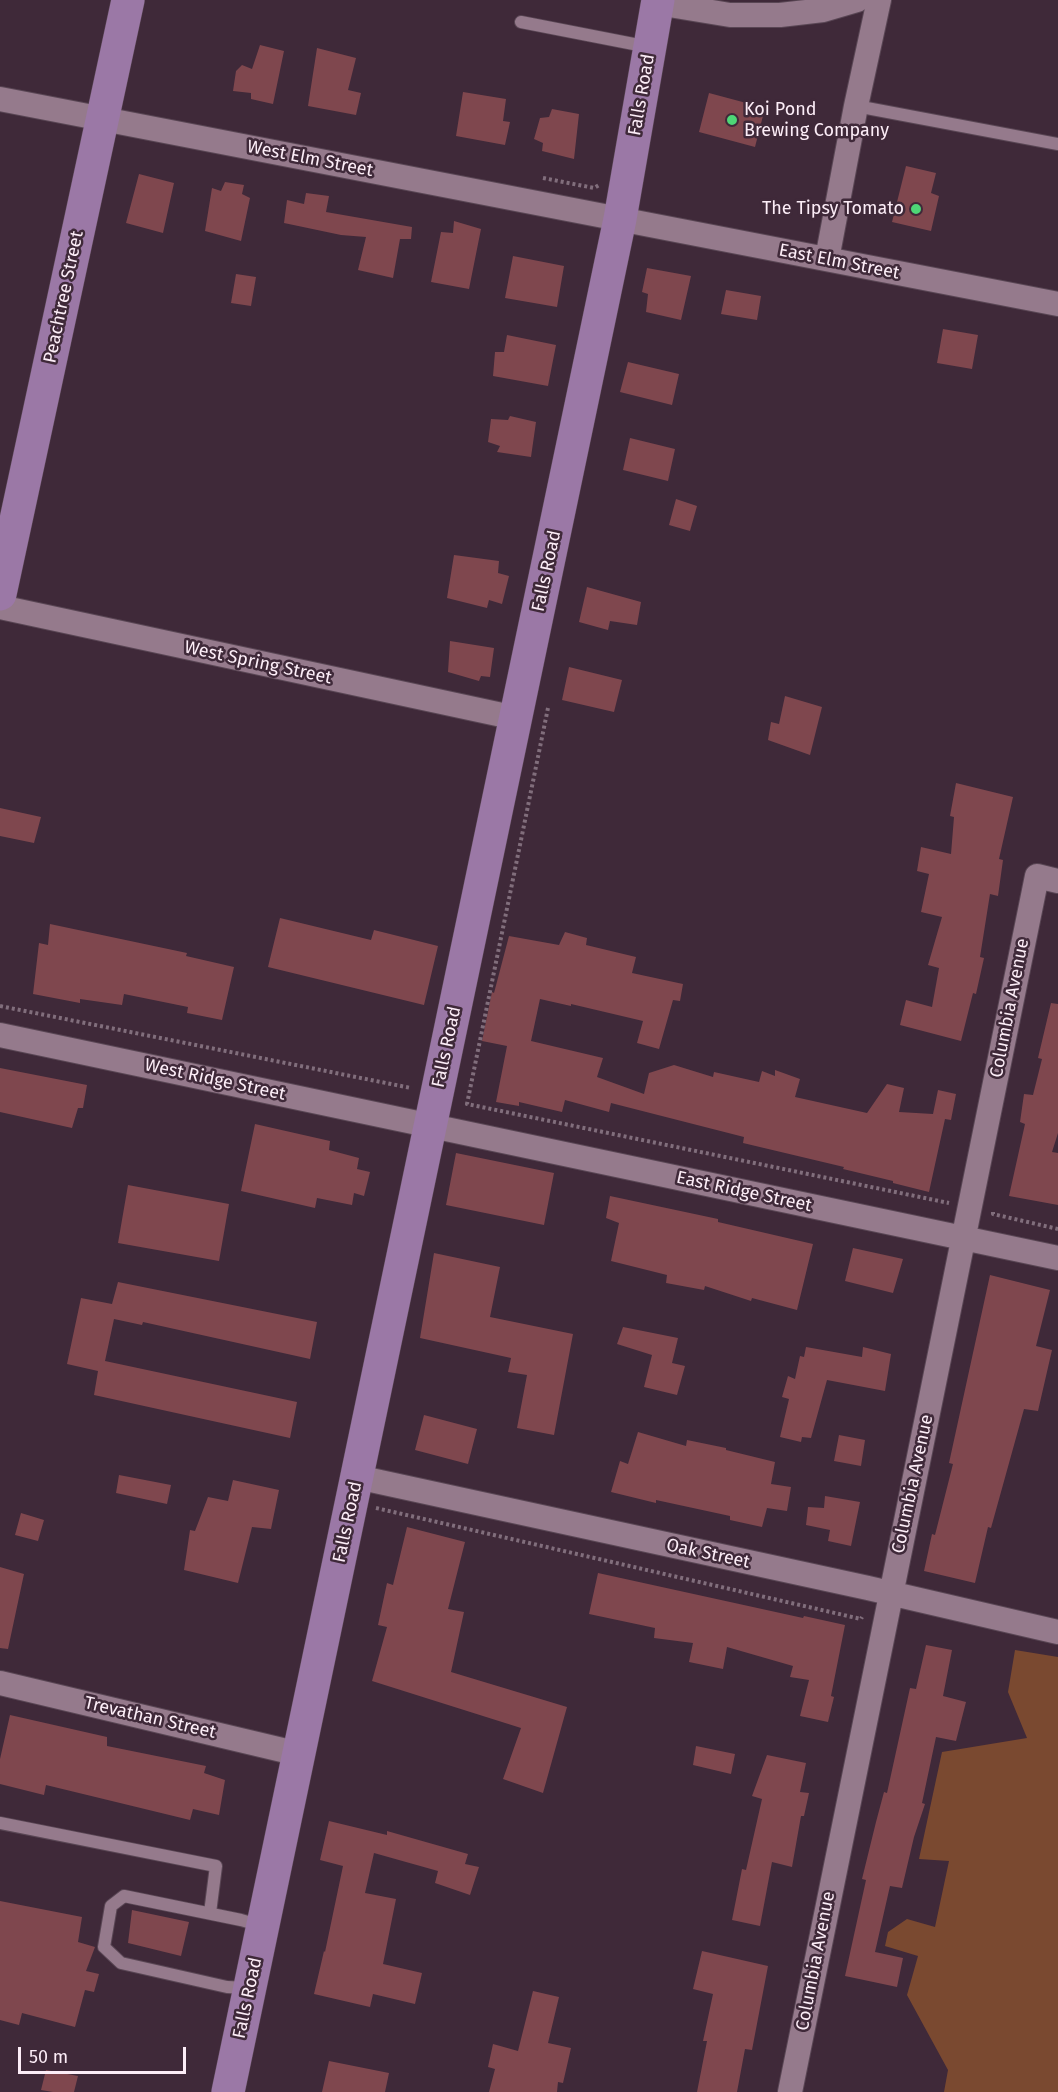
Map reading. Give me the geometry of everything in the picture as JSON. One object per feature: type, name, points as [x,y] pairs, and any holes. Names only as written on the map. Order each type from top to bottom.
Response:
[{"type":"main road","name":"Peachtree Street","points":[[0,594],[128,0]]},
{"type":"main road","name":"Falls Road","points":[[228,2092],[430,1126],[522,736],[620,219],[658,1]]},
{"type":"street","points":[[658,1],[730,15],[760,15],[823,10],[857,0]]},
{"type":"street","points":[[827,259],[879,0]]},
{"type":"street","name":"West Elm Street","points":[[0,99],[620,219]]},
{"type":"street","name":"East Elm Street","points":[[620,219],[1058,304]]},
{"type":"street","name":"West Spring Street","points":[[0,607],[522,736]]},
{"type":"street","name":"Columbia Avenue","points":[[790,2092],[880,1591],[1047,879]]},
{"type":"street","name":"West Ridge Street","points":[[0,1035],[430,1126]]},
{"type":"street","name":"East Ridge Street","points":[[430,1126],[1058,1258]]},
{"type":"street","name":"Oak Street","points":[[357,1477],[1058,1632]]},
{"type":"street","name":"Trevathan Street","points":[[0,1683],[299,1754]]},
{"type":"lane","points":[[521,22],[650,47]]},
{"type":"lane","points":[[856,106],[1058,144]]},
{"type":"lane","points":[[0,1823],[216,1866],[210,1913]]},
{"type":"lane","points":[[250,1989],[227,1987],[121,1963],[104,1947],[111,1906],[124,1896],[263,1926]]},
{"type":"path","points":[[536,177],[594,188],[602,183]]},
{"type":"path","points":[[549,702],[522,736],[467,1104],[953,1204]]},
{"type":"path","points":[[0,1006],[416,1089]]},
{"type":"path","points":[[995,1202],[993,1214],[1058,1229]]},
{"type":"path","points":[[375,1508],[861,1619],[880,1591]]},
{"type":"shaded area","points":[[1015,1650],[1058,1657],[1058,2092],[944,2092],[948,2070],[907,1995],[918,1956],[885,1946],[888,1932],[907,1919],[935,1927],[949,1861],[919,1859],[942,1752],[1027,1738],[1008,1692]]},
{"type":"building","points":[[260,45],[284,51],[273,104],[251,99],[251,93],[233,91],[236,71],[242,65],[252,69]]},
{"type":"building","points":[[317,48],[356,58],[348,90],[361,93],[356,115],[308,106]]},
{"type":"building","points":[[463,92],[506,99],[503,121],[510,122],[505,145],[456,136]]},
{"type":"building","name":"Koi Pond Brewing Company","points":[[709,93],[765,108],[755,147],[699,132]]},
{"type":"building","points":[[552,109],[579,114],[574,159],[542,151],[543,143],[534,139],[540,118],[549,117]]},
{"type":"building","name":"The Tipsy Tomato","points":[[906,166],[936,173],[931,193],[939,196],[931,231],[892,222]]},
{"type":"building","points":[[139,174],[174,183],[163,233],[126,223]]},
{"type":"building","points":[[225,182],[244,185],[242,194],[250,198],[241,241],[205,231],[212,188],[221,191]]},
{"type":"building","points":[[306,193],[329,196],[326,212],[412,227],[411,239],[400,239],[393,278],[358,270],[366,237],[341,235],[284,223],[287,200],[304,204]]},
{"type":"building","points":[[454,221],[481,229],[469,289],[431,282],[441,232],[453,233]]},
{"type":"building","points":[[513,256],[564,266],[557,307],[505,298]]},
{"type":"building","points":[[647,268],[691,276],[681,320],[646,312],[648,294],[642,292]]},
{"type":"building","points":[[236,274],[256,277],[251,306],[231,303]]},
{"type":"building","points":[[726,290],[761,296],[757,320],[721,314]]},
{"type":"building","points":[[943,329],[978,335],[972,369],[937,363]]},
{"type":"building","points":[[507,335],[556,345],[548,386],[493,376],[495,352],[504,352]]},
{"type":"building","points":[[628,362],[679,374],[672,405],[620,392]]},
{"type":"building","points":[[510,416],[536,422],[531,457],[497,452],[500,446],[488,442],[491,419],[508,420]]},
{"type":"building","points":[[630,438],[675,449],[668,481],[623,470]]},
{"type":"building","points":[[676,499],[697,506],[690,531],[669,525]]},
{"type":"building","points":[[454,555],[499,561],[498,573],[509,576],[502,604],[489,600],[487,608],[447,598]]},
{"type":"building","points":[[587,587],[641,602],[637,625],[610,621],[608,630],[579,622]]},
{"type":"building","points":[[450,641],[494,648],[490,677],[481,676],[479,681],[448,672]]},
{"type":"building","points":[[569,667],[622,680],[614,712],[562,700]]},
{"type":"building","points":[[785,696],[822,707],[810,755],[768,740],[771,722],[779,724]]},
{"type":"building","points":[[956,783],[1013,797],[999,859],[1003,860],[998,896],[990,894],[980,957],[984,958],[976,994],[973,993],[961,1041],[900,1025],[906,1000],[932,1007],[939,968],[928,965],[942,917],[921,912],[929,874],[917,871],[921,847],[951,854],[954,817],[950,816]]},
{"type":"building","points":[[0,808],[41,817],[34,843],[0,836]]},
{"type":"building","points":[[280,918],[371,940],[374,930],[438,946],[424,1005],[268,967]]},
{"type":"building","points":[[50,924],[187,953],[186,956],[234,967],[222,1020],[187,1013],[188,1007],[124,994],[122,1005],[80,999],[80,1003],[33,994],[39,943],[48,945]]},
{"type":"building","points":[[565,932],[587,938],[586,945],[636,957],[632,973],[683,984],[680,1001],[673,1000],[659,1049],[637,1043],[643,1021],[540,999],[531,1041],[603,1058],[597,1077],[644,1094],[649,1073],[674,1065],[713,1077],[714,1072],[759,1082],[762,1071],[775,1076],[775,1070],[800,1079],[795,1097],[867,1113],[887,1084],[904,1088],[899,1112],[933,1114],[938,1090],[956,1094],[951,1120],[945,1119],[929,1192],[843,1169],[844,1167],[743,1143],[744,1137],[611,1103],[609,1112],[565,1100],[562,1112],[519,1102],[519,1106],[496,1102],[507,1046],[482,1041],[492,992],[494,993],[509,936],[559,945]]},
{"type":"building","points":[[1051,1003],[1058,1004],[1058,1133],[1052,1152],[1058,1153],[1058,1205],[1009,1196],[1025,1124],[1020,1122],[1024,1094],[1033,1095],[1042,1059],[1038,1058]]},
{"type":"building","points":[[0,1068],[87,1085],[83,1108],[78,1108],[72,1128],[0,1112]]},
{"type":"building","points":[[255,1124],[330,1141],[329,1150],[359,1158],[357,1169],[370,1172],[364,1196],[354,1193],[352,1205],[317,1198],[315,1208],[241,1191]]},
{"type":"building","points":[[456,1153],[554,1173],[544,1225],[446,1205]]},
{"type":"building","points":[[128,1185],[229,1204],[219,1261],[118,1243]]},
{"type":"building","points":[[610,1196],[718,1219],[718,1222],[813,1244],[797,1310],[752,1298],[751,1301],[705,1286],[704,1290],[666,1283],[667,1275],[611,1261],[619,1223],[606,1218]]},
{"type":"building","points":[[853,1248],[903,1259],[893,1293],[845,1281]]},
{"type":"building","points":[[434,1253],[500,1267],[490,1317],[573,1334],[554,1435],[517,1428],[527,1375],[508,1372],[511,1358],[420,1338]]},
{"type":"building","points":[[990,1275],[1050,1290],[1036,1346],[1052,1350],[1038,1411],[1024,1409],[991,1528],[988,1527],[975,1583],[924,1571],[932,1534],[935,1535],[953,1464],[949,1463]]},
{"type":"building","points":[[118,1282],[317,1322],[310,1359],[143,1322],[142,1325],[114,1319],[105,1361],[297,1402],[290,1438],[94,1395],[98,1371],[67,1364],[81,1298],[112,1304]]},
{"type":"building","points":[[623,1327],[678,1338],[672,1363],[685,1366],[677,1395],[644,1387],[652,1355],[617,1344]]},
{"type":"building","points":[[806,1347],[862,1357],[863,1347],[891,1354],[885,1391],[827,1380],[811,1438],[802,1437],[801,1442],[780,1437],[789,1399],[782,1397],[788,1376],[795,1379],[800,1356],[804,1357]]},
{"type":"building","points":[[424,1415],[477,1429],[468,1464],[415,1450]]},
{"type":"building","points":[[638,1432],[686,1446],[687,1440],[775,1462],[771,1484],[791,1487],[787,1511],[767,1508],[762,1527],[730,1520],[730,1516],[656,1500],[656,1503],[611,1492],[620,1461],[628,1464]]},
{"type":"building","points":[[839,1435],[865,1440],[861,1466],[834,1461]]},
{"type":"building","points":[[119,1475],[171,1485],[167,1504],[116,1493]]},
{"type":"building","points":[[233,1480],[279,1490],[271,1529],[252,1527],[238,1583],[184,1570],[190,1530],[195,1531],[208,1497],[228,1501]]},
{"type":"building","points":[[825,1496],[860,1502],[851,1546],[828,1541],[830,1530],[806,1525],[808,1507],[824,1508]]},
{"type":"building","points":[[21,1513],[44,1520],[38,1541],[15,1535]]},
{"type":"building","points":[[407,1527],[465,1542],[448,1609],[464,1612],[451,1672],[567,1707],[543,1793],[503,1779],[521,1728],[372,1681],[387,1627],[378,1625],[387,1583],[393,1585]]},
{"type":"building","points":[[0,1567],[24,1574],[8,1649],[0,1648]]},
{"type":"building","points":[[598,1573],[803,1618],[804,1616],[845,1625],[828,1722],[800,1716],[809,1680],[790,1677],[793,1666],[727,1647],[723,1669],[689,1662],[693,1643],[654,1638],[655,1628],[589,1614]]},
{"type":"building","points":[[926,1645],[952,1650],[943,1696],[966,1702],[956,1741],[936,1737],[922,1803],[925,1804],[914,1837],[902,1888],[890,1886],[875,1952],[903,1958],[897,1987],[845,1976],[866,1880],[862,1879],[884,1792],[887,1793],[910,1688],[916,1689]]},
{"type":"building","points":[[10,1715],[107,1737],[107,1746],[206,1766],[204,1773],[225,1780],[219,1815],[193,1809],[190,1820],[46,1785],[44,1795],[0,1784],[0,1759]]},
{"type":"building","points":[[696,1746],[735,1754],[731,1774],[693,1765]]},
{"type":"building","points":[[767,1755],[806,1763],[800,1792],[809,1793],[804,1816],[801,1816],[792,1867],[772,1862],[760,1926],[732,1920],[742,1869],[746,1870],[762,1799],[752,1796]]},
{"type":"building","points":[[329,1821],[387,1835],[387,1831],[468,1854],[465,1864],[479,1867],[470,1895],[435,1883],[438,1871],[374,1853],[365,1893],[396,1899],[383,1964],[422,1973],[415,2004],[373,1994],[370,2007],[314,1994],[343,1866],[320,1860]]},
{"type":"building","points":[[0,1901],[82,1917],[78,1942],[95,1947],[86,1971],[99,1974],[94,1992],[85,1990],[75,2027],[22,2013],[19,2025],[0,2020]]},
{"type":"building","points":[[132,1910],[189,1922],[181,1956],[128,1943]]},
{"type":"building","points":[[702,1951],[768,1966],[752,2050],[745,2049],[737,2092],[697,2092],[707,2041],[703,2041],[713,1994],[693,1989]]},
{"type":"building","points":[[533,1991],[559,1997],[548,2043],[571,2048],[563,2083],[558,2082],[557,2092],[489,2092],[495,2069],[488,2067],[493,2044],[518,2051]]},
{"type":"building","points":[[329,2061],[389,2073],[385,2092],[322,2092]]},
{"type":"building","points":[[46,2070],[78,2076],[74,2092],[41,2090]]},
{"type":"place","name":"Koi Pond Brewing Company","points":[[732,120]]},
{"type":"place","name":"The Tipsy Tomato","points":[[916,209]]}]
